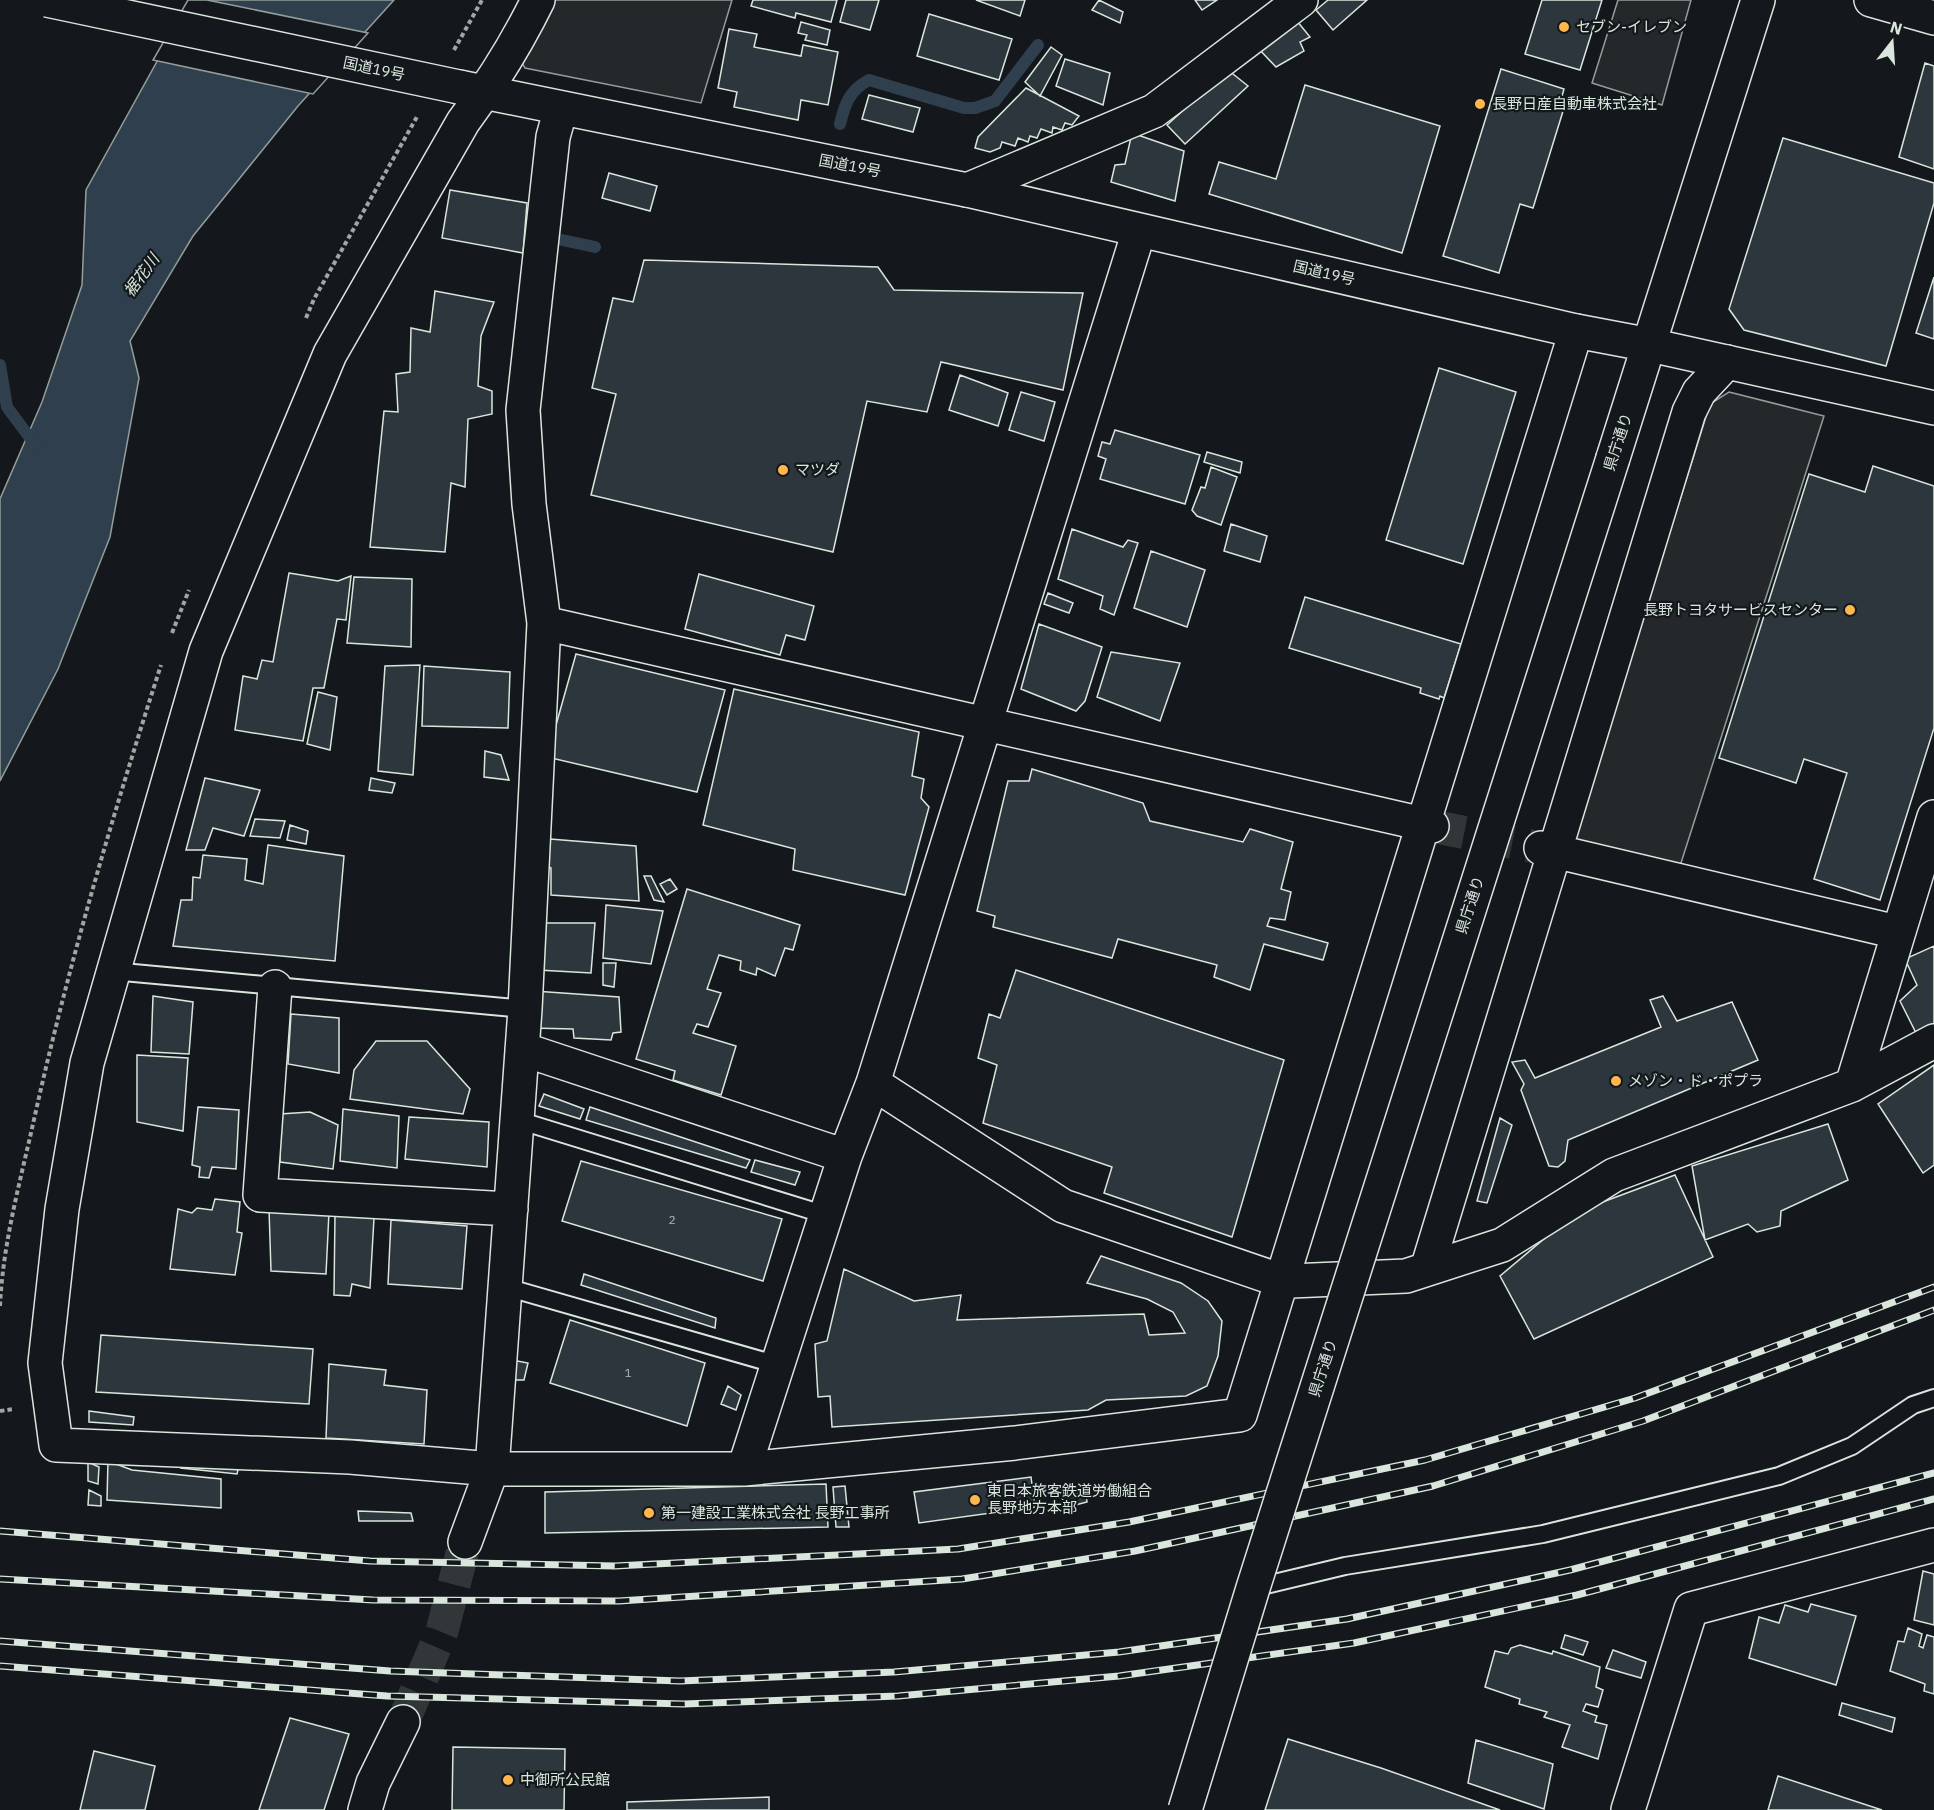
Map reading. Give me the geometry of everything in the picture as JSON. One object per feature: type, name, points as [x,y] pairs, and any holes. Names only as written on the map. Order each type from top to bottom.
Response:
[{"type":"main road","name":"国道19号","points":[[46,0],[472,90],[967,190],[1576,331],[1650,345],[1934,408]]},
{"type":"main road","points":[[538,0],[521,34],[472,90],[463,122],[330,354],[251,538],[206,651],[87,1063],[62,1209],[45,1363],[56,1445],[350,1457],[492,1469],[744,1469],[1015,1443],[1240,1415],[1428,825],[1576,331]]},
{"type":"main road","points":[[967,190],[1154,111],[1301,0]]},
{"type":"main road","name":"県庁通り","points":[[1185,1810],[1253,1588],[1758,0]]},
{"type":"main road","points":[[1871,0],[1934,18]]},
{"type":"main road","points":[[465,1542],[492,1469],[518,1120],[544,623],[529,504],[524,410],[553,137],[561,108]]},
{"type":"main road","points":[[744,1469],[845,1156],[873,1083],[1139,231]]},
{"type":"main road","points":[[1427,1269],[1549,849],[1689,412],[1699,392],[1727,362]]},
{"type":"main road","points":[[544,623],[1428,825]]},
{"type":"main road","points":[[1852,1085],[1934,817]]},
{"type":"main road","points":[[1549,849],[1897,932]]},
{"type":"main road","points":[[275,987],[260,1195],[511,1209]]},
{"type":"main road","points":[[873,1083],[1063,1206],[1282,1281],[1406,1275],[1502,1245],[1614,1175],[1852,1085],[1934,1041]]},
{"type":"main road","points":[[522,1049],[845,1156]]},
{"type":"main road","points":[[1628,1810],[1691,1609],[1934,1545]]},
{"type":"main road","points":[[365,1810],[374,1783],[403,1722]]},
{"type":"lane","points":[[112,970],[525,1009]]},
{"type":"lane","points":[[518,1120],[826,1215]]},
{"type":"lane","points":[[506,1287],[778,1365]]},
{"type":"lane","points":[[1253,1588],[1345,1566],[1543,1534],[1779,1476],[1852,1446],[1913,1405],[1934,1398]]},
{"type":"shaded area","points":[[552,0],[732,0],[701,103],[525,68],[519,57]]},
{"type":"shaded area","points":[[1618,0],[1691,0],[1662,105],[1592,83]]},
{"type":"shaded area","points":[[1729,392],[1824,416],[1680,866],[1573,841],[1710,404]]},
{"type":"water","name":"裾花川","points":[[191,0],[394,0],[298,106],[193,236],[130,341],[139,378],[110,537],[58,669],[0,781],[0,499],[42,402],[82,285],[86,190]]},
{"type":"pier","points":[[188,0],[207,0],[368,33],[313,94],[153,60]]},
{"type":"building","points":[[753,0],[837,0],[831,22],[796,13],[795,18],[751,6]]},
{"type":"building","points":[[846,0],[879,0],[870,30],[840,22]]},
{"type":"building","points":[[976,0],[1025,0],[1020,16]]},
{"type":"building","points":[[1099,0],[1123,12],[1120,23],[1092,10]]},
{"type":"building","points":[[1195,0],[1217,0],[1202,10]]},
{"type":"building","points":[[1328,0],[1367,0],[1333,30],[1316,10]]},
{"type":"building","name":"セブン-イレブン","points":[[1542,0],[1602,0],[1580,70],[1525,54]]},
{"type":"building","points":[[929,14],[1012,39],[999,80],[917,56]]},
{"type":"building","points":[[1297,21],[1310,37],[1300,42],[1304,51],[1276,67],[1256,46]]},
{"type":"building","points":[[801,22],[830,30],[827,45],[805,40],[807,35],[798,33]]},
{"type":"building","points":[[729,29],[757,34],[754,47],[801,56],[803,45],[838,52],[828,105],[801,100],[798,120],[734,107],[737,92],[718,88]]},
{"type":"building","points":[[1051,47],[1062,55],[1040,96],[1025,82]]},
{"type":"building","points":[[1065,59],[1110,73],[1103,105],[1056,86]]},
{"type":"building","points":[[1925,63],[1934,66],[1934,169],[1899,157]]},
{"type":"building","points":[[1501,69],[1564,89],[1559,107],[1564,108],[1533,208],[1520,204],[1499,273],[1443,256]]},
{"type":"building","points":[[1228,70],[1248,86],[1185,144],[1167,125]]},
{"type":"building","points":[[1305,85],[1440,126],[1402,253],[1209,194],[1219,162],[1276,179]]},
{"type":"building","points":[[1026,88],[1079,116],[1072,125],[1065,123],[1062,130],[1053,127],[1052,133],[1041,129],[1037,138],[1030,136],[1028,142],[1018,138],[1015,146],[1002,142],[1000,148],[990,152],[975,148],[978,137]]},
{"type":"building","points":[[869,95],[920,108],[913,132],[862,119]]},
{"type":"building","points":[[1132,133],[1184,151],[1175,201],[1111,182],[1115,165],[1125,164]]},
{"type":"building","points":[[1783,138],[1934,183],[1934,203],[1886,366],[1744,330],[1729,309]]},
{"type":"building","points":[[609,173],[657,186],[650,211],[602,198]]},
{"type":"building","points":[[450,190],[527,203],[523,253],[442,238]]},
{"type":"building","points":[[644,260],[878,267],[894,290],[1083,293],[1063,390],[941,362],[927,412],[867,401],[833,552],[591,495],[616,394],[592,388],[613,298],[633,302]]},
{"type":"building","points":[[1934,277],[1934,339],[1916,333]]},
{"type":"building","points":[[435,291],[494,302],[481,336],[478,386],[492,391],[492,414],[468,419],[465,487],[451,483],[445,552],[370,547],[384,411],[398,412],[396,374],[410,372],[411,328],[430,332]]},
{"type":"building","points":[[1439,368],[1516,392],[1463,564],[1386,540]]},
{"type":"building","points":[[960,375],[1008,393],[998,426],[949,410]]},
{"type":"building","points":[[1021,392],[1055,402],[1044,441],[1009,430]]},
{"type":"building","points":[[1115,430],[1200,455],[1185,504],[1100,479],[1106,459],[1098,456],[1102,442],[1110,444]]},
{"type":"building","points":[[1207,452],[1242,462],[1240,473],[1204,462]]},
{"type":"building","name":"長野トヨタサービスセンター","points":[[1873,466],[1934,486],[1934,728],[1880,900],[1814,879],[1847,773],[1804,759],[1796,783],[1719,758],[1809,474],[1865,492]]},
{"type":"building","points":[[1211,467],[1237,477],[1221,525],[1197,516],[1192,510],[1201,487],[1205,488]]},
{"type":"building","points":[[1231,524],[1267,536],[1260,562],[1224,551]]},
{"type":"building","points":[[1072,529],[1123,547],[1128,540],[1138,543],[1114,615],[1100,609],[1103,596],[1058,579]]},
{"type":"building","points":[[1151,551],[1205,570],[1187,627],[1134,608]]},
{"type":"building","points":[[289,573],[338,581],[351,576],[346,620],[337,619],[324,688],[313,688],[303,741],[235,730],[243,676],[257,679],[262,660],[273,662]]},
{"type":"building","points":[[699,574],[814,606],[805,640],[786,635],[780,655],[685,629]]},
{"type":"building","points":[[354,577],[412,579],[411,647],[347,643]]},
{"type":"building","points":[[1048,593],[1073,603],[1069,613],[1044,604]]},
{"type":"building","points":[[1305,597],[1461,644],[1444,698],[1440,696],[1439,699],[1420,693],[1421,688],[1289,648]]},
{"type":"building","points":[[1039,624],[1102,647],[1085,701],[1076,711],[1021,689]]},
{"type":"building","points":[[1111,652],[1180,663],[1160,721],[1097,697]]},
{"type":"building","points":[[576,654],[725,690],[697,792],[547,757]]},
{"type":"building","points":[[420,665],[413,775],[378,771],[385,666]]},
{"type":"building","points":[[424,666],[510,672],[508,728],[422,726]]},
{"type":"building","points":[[734,689],[919,732],[912,776],[924,779],[921,798],[929,807],[905,895],[793,870],[795,849],[703,825]]},
{"type":"building","points":[[318,692],[337,697],[330,750],[307,744]]},
{"type":"building","points":[[485,751],[501,755],[509,780],[484,777]]},
{"type":"building","points":[[1032,769],[1143,803],[1150,821],[1243,842],[1250,829],[1293,842],[1281,889],[1291,892],[1285,920],[1270,918],[1267,926],[1328,943],[1323,960],[1264,944],[1250,990],[1214,977],[1217,965],[1118,939],[1112,958],[993,927],[995,916],[977,911],[1008,781],[1029,781]]},
{"type":"building","points":[[205,778],[260,790],[244,836],[213,828],[205,850],[186,850]]},
{"type":"building","points":[[371,778],[395,783],[392,793],[369,790]]},
{"type":"building","points":[[255,819],[285,821],[280,838],[250,836]]},
{"type":"building","points":[[290,825],[308,831],[306,844],[287,840]]},
{"type":"building","points":[[550,839],[636,846],[639,901],[551,895],[551,868],[544,864]]},
{"type":"building","points":[[268,845],[344,856],[335,961],[173,946],[181,900],[192,900],[193,877],[200,878],[203,855],[247,859],[245,880],[263,884]]},
{"type":"building","points":[[644,876],[651,876],[664,902],[654,900]]},
{"type":"building","points":[[670,879],[677,889],[667,895],[660,884]]},
{"type":"building","points":[[687,889],[800,925],[793,950],[785,948],[775,976],[757,968],[756,975],[740,970],[741,961],[719,955],[707,989],[721,993],[708,1027],[697,1024],[693,1033],[736,1046],[721,1095],[673,1080],[675,1071],[636,1059]]},
{"type":"building","points":[[606,905],[663,911],[651,964],[603,958]]},
{"type":"building","points":[[540,923],[595,923],[591,973],[538,970]]},
{"type":"building","points":[[1934,946],[1934,1027],[1918,1037],[1900,1001],[1917,985],[1905,959]]},
{"type":"building","points":[[603,963],[616,963],[614,987],[603,985]]},
{"type":"building","points":[[1016,970],[1284,1060],[1232,1237],[1104,1193],[1112,1167],[983,1123],[997,1065],[978,1058],[989,1014],[1000,1018]]},
{"type":"building","points":[[534,991],[619,997],[621,1032],[613,1033],[611,1040],[574,1038],[573,1029],[531,1028]]},
{"type":"building","points":[[153,996],[193,1002],[189,1054],[151,1052]]},
{"type":"building","name":"メゾン・ド・ポプラ","points":[[1663,996],[1677,1021],[1732,1002],[1758,1060],[1568,1140],[1565,1161],[1558,1167],[1549,1166],[1521,1090],[1524,1084],[1512,1062],[1525,1060],[1535,1078],[1661,1027],[1650,1000]]},
{"type":"building","points":[[291,1014],[339,1018],[339,1073],[288,1064]]},
{"type":"building","points":[[376,1041],[427,1041],[470,1089],[463,1114],[350,1099],[354,1070]]},
{"type":"building","points":[[137,1055],[188,1058],[183,1131],[137,1122]]},
{"type":"building","points":[[1934,1065],[1934,1165],[1923,1173],[1878,1104]]},
{"type":"building","points":[[544,1094],[584,1109],[580,1119],[539,1106]]},
{"type":"building","points":[[198,1107],[239,1110],[236,1169],[212,1167],[209,1178],[199,1177],[200,1167],[192,1165]]},
{"type":"building","points":[[590,1107],[750,1160],[746,1168],[586,1120]]},
{"type":"building","points":[[343,1109],[399,1116],[397,1168],[340,1161]]},
{"type":"building","points":[[310,1112],[338,1125],[333,1169],[280,1162],[280,1114]]},
{"type":"building","points":[[409,1117],[489,1122],[487,1167],[405,1159]]},
{"type":"building","points":[[1500,1118],[1512,1125],[1487,1203],[1477,1201]]},
{"type":"building","points":[[1828,1124],[1848,1180],[1781,1211],[1780,1226],[1757,1232],[1748,1224],[1705,1240],[1692,1166]]},
{"type":"building","points":[[755,1160],[800,1172],[795,1185],[751,1172]]},
{"type":"building","points":[[581,1161],[782,1219],[763,1281],[562,1221]]},
{"type":"building","points":[[1675,1175],[1713,1257],[1534,1339],[1500,1276],[1576,1212]]},
{"type":"building","points":[[215,1199],[240,1202],[237,1232],[242,1233],[235,1275],[170,1269],[178,1209],[192,1213],[197,1208],[212,1210]]},
{"type":"building","points":[[269,1209],[329,1212],[326,1274],[271,1271]]},
{"type":"building","points":[[335,1214],[374,1218],[370,1288],[352,1284],[350,1296],[334,1295]]},
{"type":"building","points":[[391,1220],[467,1226],[462,1289],[388,1284]]},
{"type":"building","points":[[1101,1256],[1181,1283],[1208,1301],[1222,1321],[1218,1356],[1207,1386],[1186,1396],[1106,1400],[1088,1410],[832,1427],[830,1396],[818,1397],[815,1344],[827,1341],[844,1269],[914,1301],[961,1295],[957,1320],[1144,1314],[1149,1335],[1185,1333],[1173,1312],[1147,1299],[1087,1283]]},
{"type":"building","points":[[584,1274],[716,1318],[715,1328],[581,1285]]},
{"type":"building","points":[[570,1320],[705,1363],[687,1426],[550,1383]]},
{"type":"building","points":[[101,1335],[313,1349],[309,1404],[96,1392]]},
{"type":"building","points":[[512,1360],[528,1363],[524,1380],[512,1380]]},
{"type":"building","points":[[329,1364],[386,1370],[384,1385],[427,1390],[424,1444],[326,1438]]},
{"type":"building","points":[[728,1386],[741,1395],[736,1410],[721,1404]]},
{"type":"building","points":[[89,1411],[134,1417],[133,1425],[89,1422]]},
{"type":"building","points":[[181,1454],[241,1458],[237,1474],[181,1468]]},
{"type":"building","points":[[108,1461],[132,1470],[221,1479],[221,1508],[107,1500]]},
{"type":"building","points":[[88,1462],[99,1467],[98,1484],[88,1481]]},
{"type":"building","name":"東日本旅客鉄道労働組合 長野地方本部","points":[[1031,1477],[1035,1507],[919,1523],[914,1492]]},
{"type":"building","points":[[826,1484],[828,1527],[545,1533],[545,1492]]},
{"type":"building","points":[[845,1486],[849,1527],[836,1527],[833,1487]]},
{"type":"building","points":[[89,1490],[101,1496],[101,1506],[88,1505]]},
{"type":"building","points":[[1086,1493],[1087,1502],[1064,1508],[1062,1496]]},
{"type":"building","points":[[358,1511],[411,1513],[413,1521],[359,1521]]},
{"type":"building","points":[[1923,1571],[1934,1574],[1934,1625],[1914,1620]]},
{"type":"building","points":[[1811,1604],[1856,1616],[1836,1685],[1749,1658],[1759,1617],[1779,1623],[1785,1605],[1808,1612]]},
{"type":"building","points":[[1908,1628],[1922,1634],[1919,1646],[1923,1648],[1927,1635],[1934,1637],[1934,1694],[1924,1691],[1925,1684],[1890,1671],[1898,1641],[1904,1642]]},
{"type":"building","points":[[1565,1635],[1588,1642],[1583,1655],[1561,1648]]},
{"type":"building","points":[[1520,1645],[1552,1654],[1553,1651],[1600,1667],[1596,1687],[1603,1690],[1598,1707],[1586,1704],[1583,1711],[1597,1716],[1595,1722],[1607,1725],[1598,1759],[1562,1747],[1570,1725],[1544,1717],[1547,1712],[1519,1704],[1520,1699],[1485,1687],[1495,1651],[1508,1654],[1511,1648]]},
{"type":"building","points":[[1613,1650],[1646,1662],[1641,1678],[1606,1668]]},
{"type":"building","points":[[1842,1703],[1895,1718],[1892,1732],[1839,1715]]},
{"type":"building","points":[[290,1718],[349,1734],[324,1810],[259,1810]]},
{"type":"building","points":[[1288,1739],[1381,1768],[1500,1810],[1265,1810]]},
{"type":"building","points":[[1476,1740],[1553,1764],[1544,1809],[1468,1783]]},
{"type":"building","name":"中御所公民館","points":[[453,1747],[565,1749],[564,1810],[452,1810]]},
{"type":"building","points":[[94,1751],[155,1766],[145,1810],[80,1810]]},
{"type":"building","points":[[1778,1776],[1882,1810],[1768,1810]]},
{"type":"building","points":[[769,1797],[769,1810],[627,1810],[627,1802]]},
{"type":"waterway","points":[[840,124],[849,98],[857,88],[869,80],[964,108],[975,108],[995,101],[1038,45]]},
{"type":"waterway","points":[[562,240],[595,247]]},
{"type":"waterway","points":[[0,365],[7,407],[36,446]]},
{"type":"tunnel","points":[[1432,826],[1541,848]]},
{"type":"tunnel","points":[[403,1722],[442,1631],[465,1542]]},
{"type":"railway","points":[[0,1531],[370,1561],[615,1566],[958,1549],[1129,1522],[1425,1460],[1635,1398],[1934,1287]]},
{"type":"railway","points":[[0,1579],[373,1600],[619,1601],[962,1579],[1135,1551],[1433,1486],[1643,1421],[1934,1310]]},
{"type":"railway","points":[[0,1641],[390,1671],[680,1681],[894,1672],[1119,1652],[1347,1619],[1570,1570],[1934,1473]]},
{"type":"railway","points":[[0,1666],[387,1696],[684,1704],[898,1696],[1119,1676],[1354,1643],[1577,1595],[1934,1499]]},
{"type":"place","name":"セブン-イレブン","points":[[1564,27]]},
{"type":"place","name":"長野日産自動車株式会社","points":[[1480,104]]},
{"type":"place","name":"マツダ","points":[[783,470]]},
{"type":"place","name":"長野トヨタサービスセンター","points":[[1850,610]]},
{"type":"place","name":"メゾン・ド・ポプラ","points":[[1616,1081]]},
{"type":"place","name":"東日本旅客鉄道労働組合 長野地方本部","points":[[975,1500]]},
{"type":"place","name":"第一建設工業株式会社 長野工事所","points":[[649,1513]]},
{"type":"place","name":"中御所公民館","points":[[508,1780]]}]
